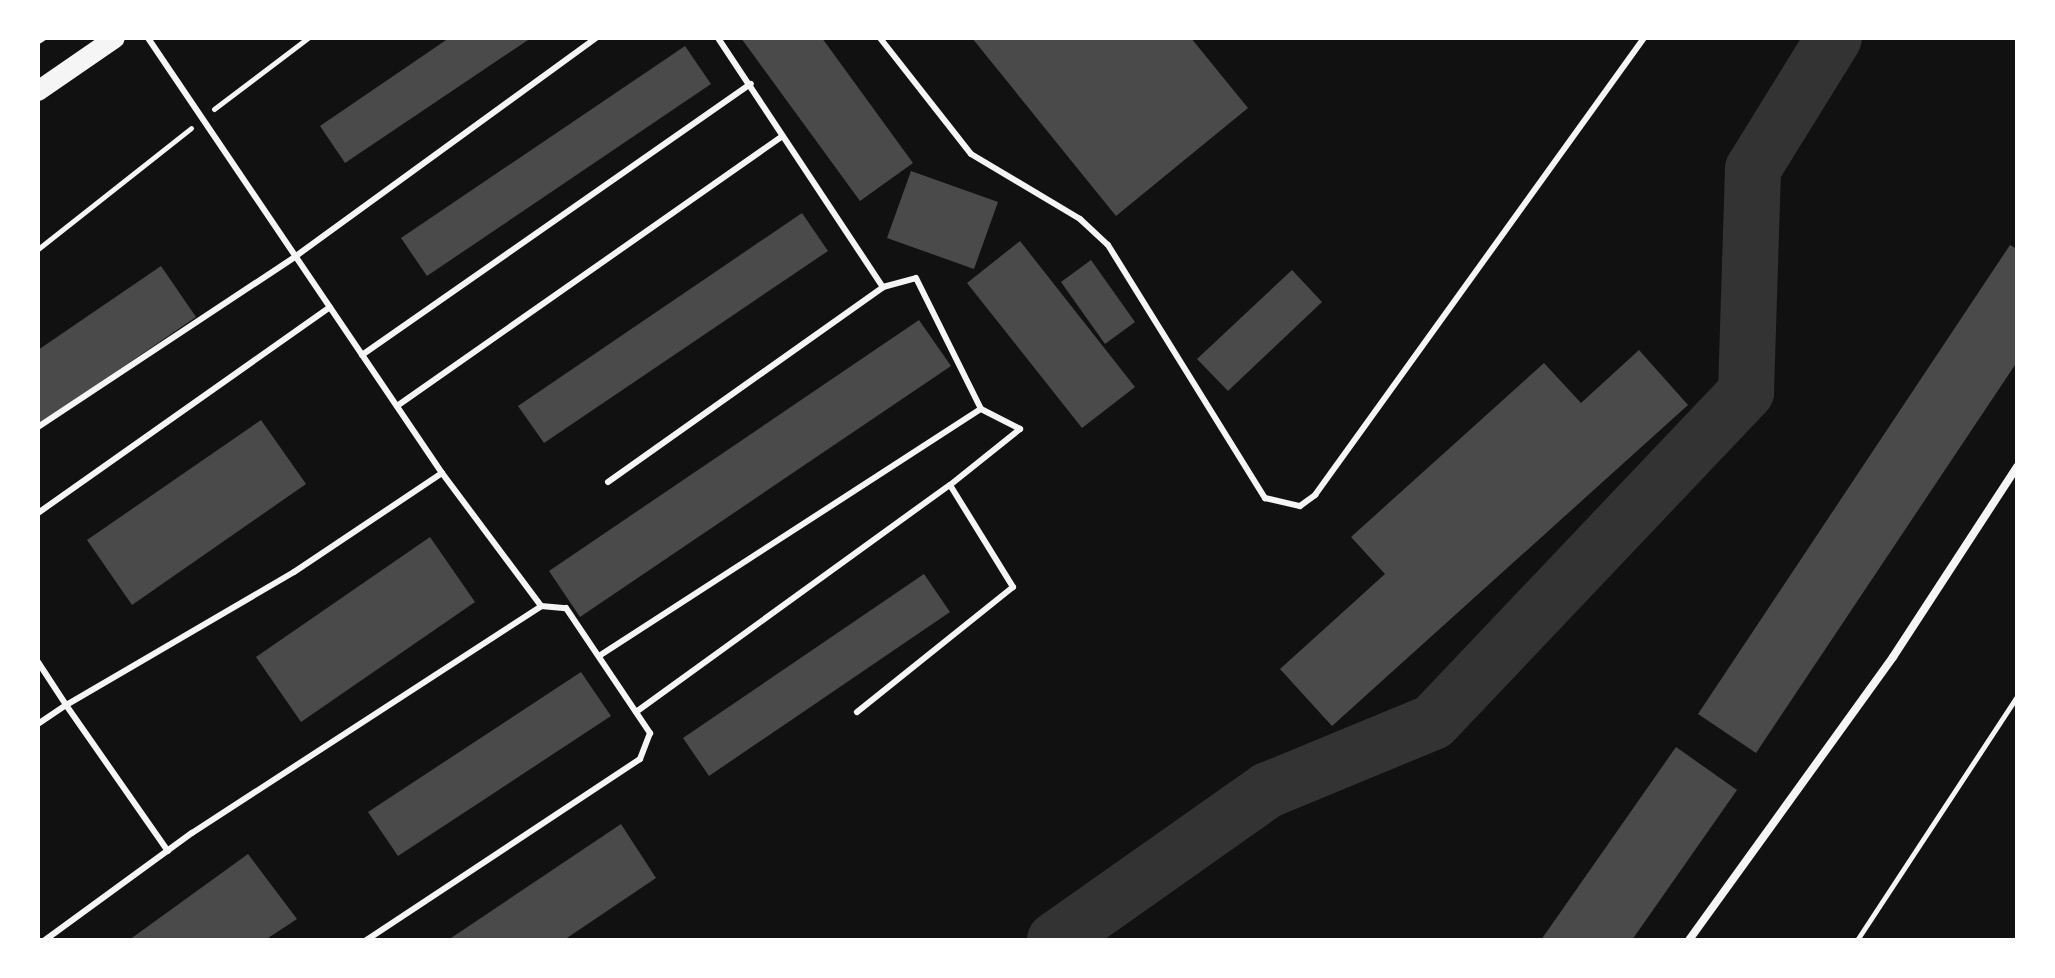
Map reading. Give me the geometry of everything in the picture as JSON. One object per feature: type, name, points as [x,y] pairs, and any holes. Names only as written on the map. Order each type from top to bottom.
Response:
[{"type":"main road","points":[[38,91],[115,38]]},
{"type":"street","points":[[1689,940],[1893,657],[2017,467]]},
{"type":"lane","points":[[148,38],[442,473],[541,606]]},
{"type":"lane","points":[[38,427],[296,256],[596,38]]},
{"type":"lane","points":[[718,38],[883,287]]},
{"type":"lane","points":[[880,38],[971,154],[1080,219],[1108,245],[1265,498],[1300,506],[1315,495],[1644,38]]},
{"type":"lane","points":[[362,355],[751,84]]},
{"type":"lane","points":[[397,406],[781,137]]},
{"type":"lane","points":[[608,482],[883,287],[916,278],[981,409],[1020,429],[950,485],[636,712]]},
{"type":"lane","points":[[38,513],[330,307]]},
{"type":"lane","points":[[599,656],[981,409]]},
{"type":"lane","points":[[38,724],[294,572],[442,473]]},
{"type":"lane","points":[[857,712],[1013,587],[950,485]]},
{"type":"lane","points":[[45,940],[168,851],[541,606],[566,608],[650,733],[640,759],[367,940]]},
{"type":"lane","points":[[38,662],[168,851]]},
{"type":"path","points":[[38,249],[308,38]]},
{"type":"path","points":[[1857,940],[2017,696]]},
{"type":"building","points":[[449,38],[531,38],[345,163],[320,126]]},
{"type":"building","points":[[741,38],[822,38],[913,163],[860,201]]},
{"type":"building","points":[[972,38],[1191,38],[1248,108],[1116,216]]},
{"type":"building","points":[[685,46],[711,84],[427,276],[401,238]]},
{"type":"building","points":[[911,171],[998,202],[974,269],[887,238]]},
{"type":"building","points":[[802,213],[828,251],[544,443],[518,406]]},
{"type":"building","points":[[1020,241],[1135,387],[1082,428],[967,283]]},
{"type":"building","points":[[2010,245],[2017,249],[2017,362],[1756,753],[1698,714]]},
{"type":"building","points":[[1091,260],[1135,322],[1105,344],[1061,282]]},
{"type":"building","points":[[161,266],[196,317],[38,425],[38,350]]},
{"type":"building","points":[[1292,270],[1322,302],[1228,391],[1197,359]]},
{"type":"building","points":[[919,320],[951,366],[580,617],[549,571]]},
{"type":"building","points":[[1639,350],[1688,405],[1332,726],[1280,669],[1385,574],[1351,537],[1544,363],[1581,403]]},
{"type":"building","points":[[261,420],[306,484],[132,605],[87,540]]},
{"type":"building","points":[[430,537],[475,602],[301,722],[256,657]]},
{"type":"building","points":[[924,574],[950,612],[709,776],[683,738]]},
{"type":"building","points":[[581,672],[611,716],[398,856],[368,812]]},
{"type":"building","points":[[1676,747],[1737,790],[1632,940],[1541,940]]},
{"type":"building","points":[[621,824],[656,878],[564,940],[448,940]]},
{"type":"building","points":[[248,854],[297,919],[265,940],[129,940]]},
{"type":"waterway","points":[[1055,940],[1268,790],[1433,722],[1746,392],[1753,169],[1834,38]]}]
